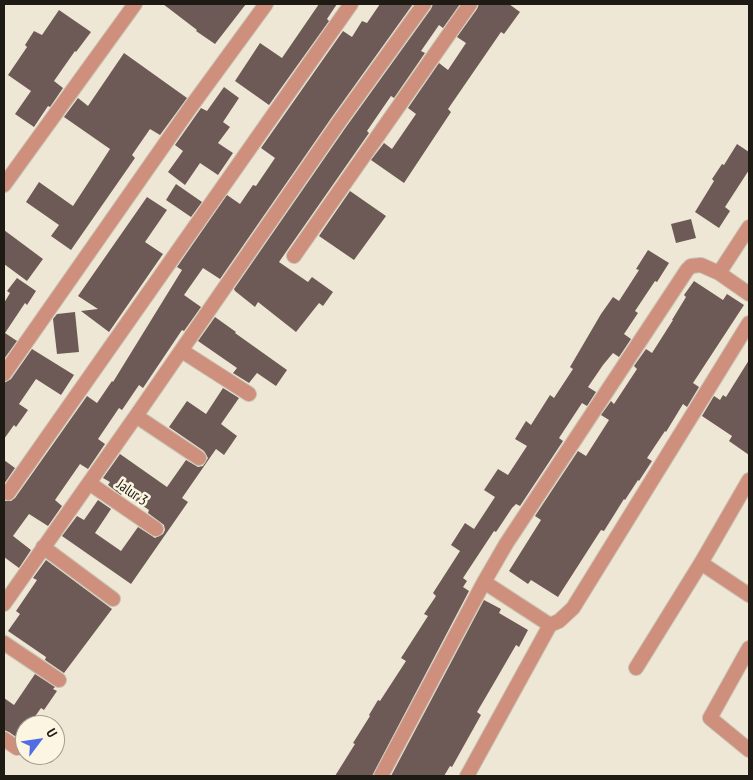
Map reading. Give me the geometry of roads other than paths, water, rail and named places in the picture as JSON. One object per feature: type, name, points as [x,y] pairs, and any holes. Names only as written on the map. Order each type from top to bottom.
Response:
[{"type":"street","points":[[4,185],[135,4]]},
{"type":"street","points":[[4,374],[190,108],[266,4]]},
{"type":"street","points":[[8,493],[351,4]]},
{"type":"street","points":[[4,604],[182,351],[339,122],[424,4]]},
{"type":"street","points":[[294,256],[470,4]]},
{"type":"street","points":[[719,273],[749,227]]},
{"type":"street","points":[[381,776],[506,544],[687,270],[691,266],[701,266],[719,273],[749,294]]},
{"type":"street","points":[[467,776],[550,625],[559,621],[573,608],[749,323]]},
{"type":"street","points":[[182,351],[249,394]]},
{"type":"street","points":[[136,416],[199,458]]},
{"type":"street","points":[[636,668],[701,563],[749,480]]},
{"type":"street","name":"Jalur 3","points":[[89,483],[156,529]]},
{"type":"street","points":[[43,547],[113,599]]},
{"type":"street","points":[[701,563],[749,596]]},
{"type":"street","points":[[484,582],[550,625]]},
{"type":"street","points":[[4,643],[59,680]]},
{"type":"street","points":[[749,648],[710,718],[749,750]]},
{"type":"street","points":[[4,739],[15,747]]}]
